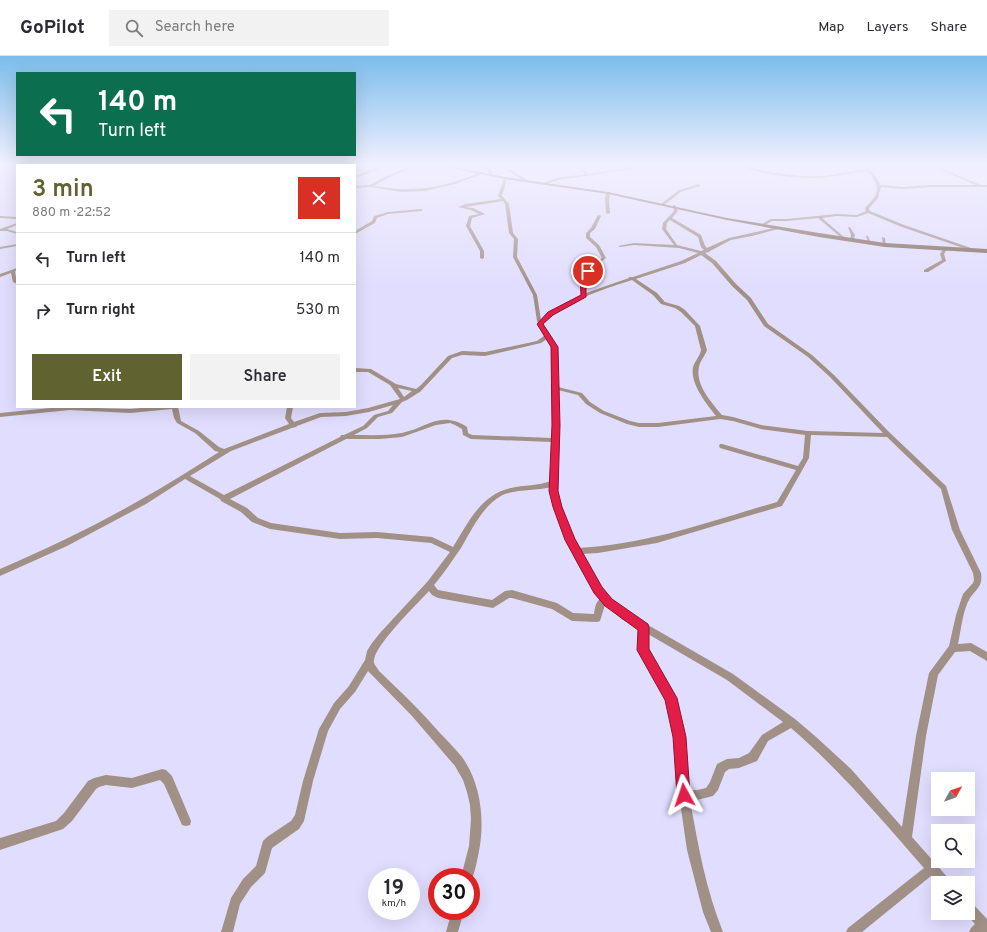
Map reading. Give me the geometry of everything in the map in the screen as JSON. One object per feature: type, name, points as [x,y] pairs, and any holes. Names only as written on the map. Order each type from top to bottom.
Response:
[{"type":"main road","points":[[674,206],[777,228],[870,243],[987,251]]},
{"type":"street","points":[[463,206],[460,207],[472,209],[483,214],[470,217],[468,225],[481,250],[482,258]]},
{"type":"street","points":[[507,206],[511,233],[516,241],[514,256],[535,295],[540,324],[554,347],[556,388],[554,491],[558,507],[576,552],[598,590],[606,600],[626,617],[730,678],[792,722],[847,773],[938,876]]},
{"type":"street","points":[[607,206],[608,213]]},
{"type":"street","points":[[674,206],[676,211],[666,223],[664,228],[673,243],[678,247]]},
{"type":"street","points":[[868,212],[868,208],[870,206]]},
{"type":"street","points":[[356,232],[374,222],[375,218],[384,214],[421,210]]},
{"type":"street","points":[[762,225],[771,220],[787,220],[837,215],[857,216],[868,212],[903,226],[970,249]]},
{"type":"street","points":[[584,296],[584,274],[604,258],[602,251],[588,238],[588,233],[593,228],[600,216]]},
{"type":"street","points":[[0,217],[16,218]]},
{"type":"street","points":[[819,217],[844,239]]},
{"type":"street","points":[[671,218],[700,236],[705,252],[734,286],[749,299],[766,325],[810,356],[832,376],[946,491],[956,530],[977,573],[978,580],[976,585],[966,597],[958,622],[953,648],[934,673],[921,736],[906,839]]},
{"type":"street","points":[[1,230],[16,224]]},
{"type":"street","points":[[540,324],[550,314],[584,296],[631,278],[678,264],[730,239],[777,228]]},
{"type":"street","points":[[849,228],[853,235],[852,240]]},
{"type":"street","points":[[1,230],[16,233]]},
{"type":"street","points":[[867,237],[870,243]]},
{"type":"street","points":[[883,238],[884,245]]},
{"type":"street","points":[[620,246],[634,244],[678,247],[705,252]]},
{"type":"street","points":[[0,248],[16,245]]},
{"type":"street","points":[[926,271],[944,260],[942,254],[945,249]]},
{"type":"street","points":[[0,276],[15,270],[16,282]]},
{"type":"street","points":[[631,278],[655,294],[663,303],[680,308],[696,326],[704,350],[695,372],[703,394],[720,417]]},
{"type":"street","points":[[0,573],[64,544],[143,502],[224,452],[320,415],[361,411],[402,400],[418,391],[450,357],[457,353],[484,354],[539,342],[548,335]]},
{"type":"street","points":[[356,370],[370,371],[392,384],[418,391]]},
{"type":"street","points":[[392,384],[402,400]]},
{"type":"street","points":[[556,388],[580,394],[588,403],[602,412],[629,423],[658,425],[720,417],[761,427],[808,433],[889,435]]},
{"type":"street","points":[[223,499],[287,468],[368,425],[376,416],[388,414],[402,400]]},
{"type":"street","points":[[0,415],[70,408],[130,411],[164,408]]},
{"type":"street","points":[[175,408],[177,418],[180,422],[197,432],[217,449],[224,452]]},
{"type":"street","points":[[290,408],[288,418],[294,426]]},
{"type":"street","points":[[343,437],[402,435],[428,425],[448,421],[465,428],[465,434],[471,437],[555,440]]},
{"type":"street","points":[[576,552],[598,550],[657,540],[779,504],[807,455],[808,433]]},
{"type":"street","points":[[722,446],[800,469]]},
{"type":"street","points":[[186,476],[244,510],[260,523],[278,528],[340,536],[377,535],[432,540],[454,550]]},
{"type":"street","points":[[227,932],[236,902],[244,886],[261,869],[267,845],[295,825],[300,817],[308,781],[324,729],[337,706],[352,689],[369,661],[373,648],[378,640],[429,585],[468,531],[478,512],[496,496],[514,489],[544,487],[554,483]]},
{"type":"street","points":[[429,585],[435,593],[438,594],[493,604],[508,594],[512,594],[554,606],[577,619],[597,618],[600,604],[606,600]]},
{"type":"street","points":[[644,628],[643,650],[671,698],[680,737],[684,795],[694,850],[709,912],[717,932]]},
{"type":"street","points":[[953,648],[971,647],[987,657]]},
{"type":"street","points":[[369,661],[373,670],[408,704],[459,762],[465,773],[474,798],[478,816],[477,836],[469,868]]},
{"type":"street","points":[[684,795],[697,795],[709,792],[714,786],[721,768],[727,764],[739,763],[753,757],[764,738],[792,722]]},
{"type":"street","points":[[0,844],[59,825],[68,817],[92,785],[102,780],[132,783],[162,774],[168,780],[186,820]]},
{"type":"street","points":[[852,932],[931,869]]},
{"type":"street","points":[[975,918],[982,928]]},
{"type":"street","points":[[452,932],[455,920]]},
{"type":"route","points":[[588,271],[583,276],[584,296],[562,306],[547,316],[540,324],[554,344],[556,425],[554,491],[570,540],[598,590],[608,603],[626,617],[644,628],[642,643],[643,650],[671,698],[680,737],[684,795]]}]
